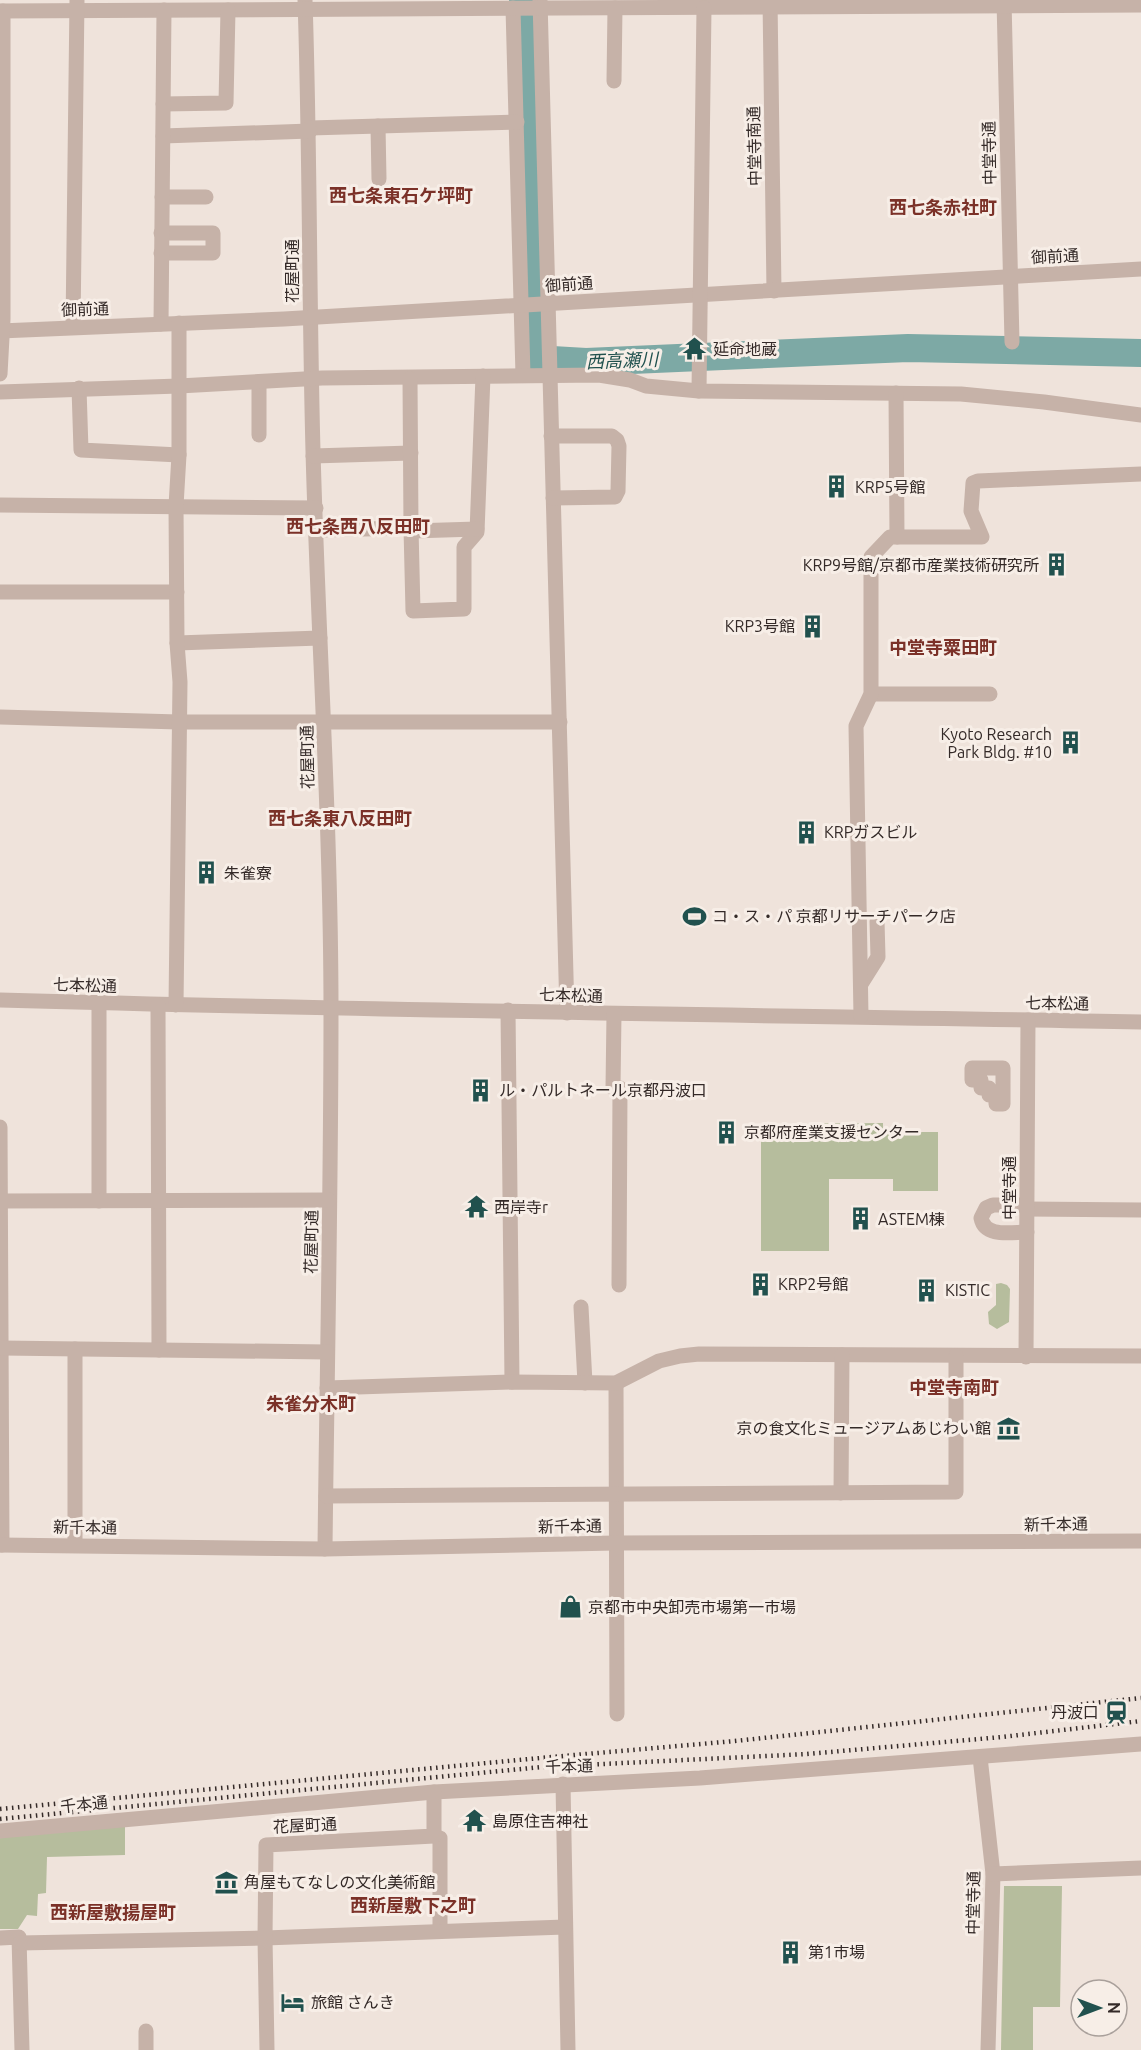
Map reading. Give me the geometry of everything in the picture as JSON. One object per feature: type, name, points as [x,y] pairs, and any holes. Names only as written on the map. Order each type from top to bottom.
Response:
[{"type":"street","name":"中堂寺通","points":[[1004,3],[1011,342]]},
{"type":"street","points":[[0,374],[2,11],[77,5],[164,10],[228,10],[306,5],[516,8],[539,5],[615,8],[676,4],[704,8],[770,4],[1141,5]]},
{"type":"street","name":"中堂寺南通","points":[[770,4],[774,291]]},
{"type":"street","points":[[74,327],[77,5]]},
{"type":"street","name":"花屋町通","points":[[306,5],[310,129],[313,456],[325,723],[331,1009],[325,1549]]},
{"type":"street","points":[[539,5],[567,1013]]},
{"type":"street","points":[[516,8],[517,122],[524,305],[523,375]]},
{"type":"street","points":[[614,81],[615,8]]},
{"type":"street","points":[[699,391],[704,8]]},
{"type":"street","points":[[161,324],[164,10]]},
{"type":"street","points":[[163,104],[226,103],[228,10]]},
{"type":"street","points":[[163,136],[517,122]]},
{"type":"street","points":[[378,126],[380,179]]},
{"type":"street","points":[[162,197],[206,197]]},
{"type":"street","points":[[161,233],[213,233],[213,254],[161,253]]},
{"type":"street","name":"御前通","points":[[1,331],[284,319],[1141,269]]},
{"type":"street","points":[[176,1005],[180,722],[176,506],[180,455],[179,323]]},
{"type":"street","points":[[0,392],[312,380],[523,375],[549,366],[630,380],[646,386],[699,391],[960,394],[1141,414]]},
{"type":"street","points":[[410,379],[414,610],[464,609],[465,548],[477,532],[483,376]]},
{"type":"street","points":[[259,382],[259,435]]},
{"type":"street","points":[[79,388],[81,450],[180,455]]},
{"type":"street","points":[[896,393],[897,537]]},
{"type":"street","points":[[551,436],[612,436],[617,440],[619,446],[618,491],[615,497],[553,498]]},
{"type":"street","points":[[313,456],[411,453]]},
{"type":"street","points":[[861,1016],[856,726],[871,694],[871,557],[890,537],[982,537],[971,511],[974,483],[978,481],[1141,474]]},
{"type":"street","points":[[0,505],[316,508]]},
{"type":"street","points":[[317,530],[477,529]]},
{"type":"street","points":[[0,592],[177,592]]},
{"type":"street","points":[[177,643],[320,638]]},
{"type":"street","points":[[871,694],[990,694]]},
{"type":"street","points":[[0,717],[180,722],[560,722]]},
{"type":"street","points":[[861,984],[878,957],[877,921]]},
{"type":"street","name":"七本松通","points":[[0,1000],[331,1009],[508,1010],[614,1014],[1141,1022]]},
{"type":"street","points":[[99,1003],[99,1201]]},
{"type":"street","points":[[158,1005],[159,1350]]},
{"type":"street","points":[[508,1010],[512,1382]]},
{"type":"street","points":[[614,1014],[613,1088],[620,1088],[619,1286]]},
{"type":"street","name":"中堂寺通","points":[[1026,1357],[1028,1020]]},
{"type":"street","points":[[0,1127],[1,1545]]},
{"type":"street","points":[[1,1201],[329,1200]]},
{"type":"street","points":[[1027,1232],[989,1231],[983,1226],[981,1218],[983,1211],[989,1206],[1141,1210]]},
{"type":"street","points":[[581,1307],[585,1383]]},
{"type":"street","points":[[2,1348],[327,1352]]},
{"type":"street","points":[[75,1349],[75,1545]]},
{"type":"street","points":[[841,1493],[842,1355]]},
{"type":"street","points":[[327,1388],[512,1382],[616,1383],[659,1361],[680,1356],[1141,1356]]},
{"type":"street","points":[[326,1496],[956,1492],[956,1356]]},
{"type":"street","points":[[616,1383],[617,1714]]},
{"type":"street","name":"新千本通","points":[[1,1545],[325,1549],[615,1543],[1141,1541]]},
{"type":"street","name":"千本通","points":[[0,1831],[434,1792],[700,1778],[1141,1744]]},
{"type":"street","name":"中堂寺通","points":[[980,1757],[993,1874],[988,2050]]},
{"type":"street","points":[[563,1784],[568,2050]]},
{"type":"street","points":[[434,1792],[434,1836],[440,1838],[440,1931]]},
{"type":"street","name":"花屋町通","points":[[267,2050],[266,1845],[434,1836]]},
{"type":"street","points":[[993,1874],[1141,1868]]},
{"type":"street","points":[[20,1943],[265,1938],[565,1927]]},
{"type":"street","points":[[0,1938],[19,1937],[22,2050]]},
{"type":"street","points":[[146,2031],[146,2050]]},
{"type":"green space","points":[[883,1123],[883,1132],[938,1132],[938,1191],[893,1191],[893,1179],[829,1179],[829,1251],[761,1251],[761,1124]]},
{"type":"green space","points":[[1001,1283],[1010,1289],[1009,1322],[997,1329],[989,1324],[988,1312],[996,1305],[996,1284]]},
{"type":"green space","points":[[125,1821],[125,1855],[47,1857],[46,1893],[38,1894],[37,1916],[27,1915],[18,1929],[0,1929],[0,1836]]},
{"type":"green space","points":[[1004,1886],[1062,1886],[1060,2007],[1033,2007],[1033,2050],[1001,2050]]},
{"type":"waterway","name":"西高瀬川","points":[[523,0],[535,359],[586,362],[908,348],[1141,353]]},
{"type":"railway","points":[[0,1809],[735,1741],[1141,1698]]},
{"type":"railway","points":[[0,1819],[542,1767],[807,1754],[1002,1737],[1141,1721]]},
{"type":"place","name":"延命地蔵","points":[[695,349]]},
{"type":"place","name":"KRP5号館","points":[[837,487]]},
{"type":"place","name":"KRP9号館/京都市産業技術研究所","points":[[1057,565]]},
{"type":"place","name":"KRP3号館","points":[[813,626]]},
{"type":"place","name":"Kyoto Research Park Bldg. #10","points":[[1070,743]]},
{"type":"place","name":"KRPガスビル","points":[[806,832]]},
{"type":"place","name":"朱雀寮","points":[[206,873]]},
{"type":"place","name":"コ・ス・パ 京都リサーチパーク店","points":[[694,916]]},
{"type":"place","name":"ル・パルトネール京都丹波口","points":[[481,1090]]},
{"type":"place","name":"京都府産業支援センター","points":[[726,1132]]},
{"type":"place","name":"西岸寺r","points":[[476,1207]]},
{"type":"place","name":"ASTEM棟","points":[[860,1219]]},
{"type":"place","name":"KRP2号館","points":[[760,1284]]},
{"type":"place","name":"KISTIC","points":[[927,1290]]},
{"type":"place","name":"京の食文化ミュージアムあじわい館","points":[[1009,1428]]},
{"type":"place","name":"京都市中央卸売市場第一市場","points":[[570,1607]]},
{"type":"place","name":"丹波口","points":[[1117,1712]]},
{"type":"place","name":"島原住吉神社","points":[[474,1821]]},
{"type":"place","name":"角屋もてなしの文化美術館","points":[[226,1882]]},
{"type":"place","name":"第1市場","points":[[790,1952]]},
{"type":"place","name":"旅館 さんき","points":[[293,2002]]},
{"type":"district","name":"西七条東石ケ坪町","points":[[401,195]]},
{"type":"district","name":"西七条赤社町","points":[[943,207]]},
{"type":"district","name":"西七条西八反田町","points":[[358,526]]},
{"type":"district","name":"中堂寺粟田町","points":[[943,647]]},
{"type":"district","name":"西七条東八反田町","points":[[340,818]]},
{"type":"district","name":"中堂寺南町","points":[[954,1387]]},
{"type":"district","name":"朱雀分木町","points":[[311,1403]]},
{"type":"district","name":"西新屋敷下之町","points":[[413,1905]]},
{"type":"district","name":"西新屋敷揚屋町","points":[[113,1912]]}]
